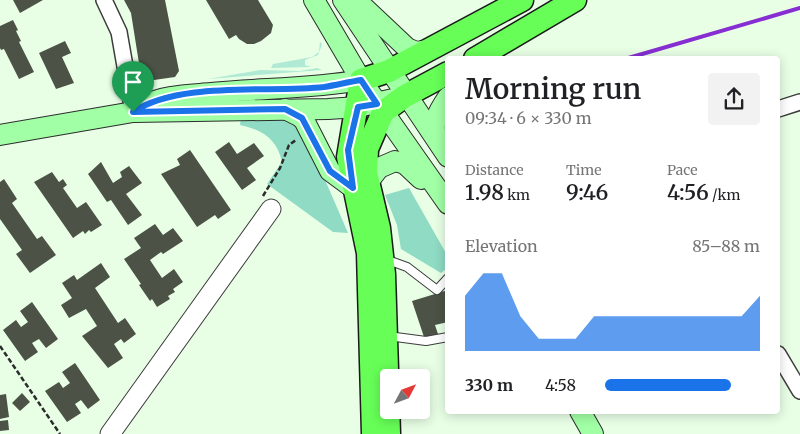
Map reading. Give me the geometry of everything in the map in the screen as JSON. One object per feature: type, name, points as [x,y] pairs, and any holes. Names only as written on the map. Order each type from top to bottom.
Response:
[{"type":"main road","points":[[314,0],[361,80],[373,108],[443,197]]},
{"type":"main road","points":[[342,0],[444,152]]},
{"type":"main road","points":[[356,0],[406,48],[416,52],[429,50]]},
{"type":"main road","points":[[133,112],[157,100],[181,96],[240,89],[323,87],[361,80],[389,71],[522,0]]},
{"type":"main road","points":[[484,56],[575,0]]},
{"type":"main road","points":[[0,136],[133,112],[373,108],[405,96],[445,75]]},
{"type":"main road","points":[[444,152],[434,132],[434,123],[445,103]]},
{"type":"main road","points":[[373,108],[366,168],[361,185],[368,253],[373,434]]},
{"type":"main road","points":[[285,109],[302,118],[330,171],[361,185],[379,228],[383,259],[390,434]]},
{"type":"main road","points":[[361,185],[384,165],[399,161],[443,197]]},
{"type":"main road","points":[[582,414],[593,434]]},
{"type":"street","points":[[104,0],[118,32],[133,112]]},
{"type":"street","points":[[780,108],[800,102]]},
{"type":"street","points":[[110,434],[271,208]]},
{"type":"street","points":[[780,357],[800,391]]},
{"type":"lane","points":[[383,259],[407,268],[437,290],[445,281]]},
{"type":"lane","points":[[385,336],[426,341],[445,338]]},
{"type":"path","points":[[0,346],[60,434]]},
{"type":"green space","points":[[320,41],[322,45],[318,55],[305,60],[305,65],[311,67],[271,68],[273,64],[312,57],[319,52]]},
{"type":"green space","points":[[317,68],[322,70],[208,79],[260,70],[300,71]]},
{"type":"shaded area","points":[[289,117],[300,122],[348,233],[333,232],[267,184],[282,162],[280,154],[277,147],[268,137],[256,130],[240,125],[241,118]]},
{"type":"shaded area","points":[[409,188],[445,251],[445,270],[441,273],[401,249],[397,225],[385,195]]},
{"type":"building","points":[[13,0],[43,0],[20,13]]},
{"type":"building","points":[[124,0],[165,0],[179,71],[175,77],[147,81],[141,76],[131,13]]},
{"type":"building","points":[[206,0],[258,0],[273,25],[271,33],[254,44],[247,44],[236,35],[229,39]]},
{"type":"building","points":[[13,20],[21,41],[19,42],[34,72],[19,79],[4,49],[1,50],[0,48],[0,26]]},
{"type":"building","points":[[65,41],[71,53],[62,57],[74,83],[56,89],[39,53]]},
{"type":"building","points":[[229,142],[237,154],[254,143],[264,156],[247,168],[256,180],[242,190],[215,152]]},
{"type":"building","points":[[190,150],[231,210],[218,219],[215,215],[197,227],[161,174],[180,165],[177,159]]},
{"type":"building","points":[[101,162],[113,183],[122,177],[120,172],[129,166],[142,183],[126,194],[142,215],[128,225],[111,200],[107,202],[88,174]]},
{"type":"building","points":[[52,172],[59,182],[63,179],[67,185],[63,188],[77,208],[86,202],[102,225],[91,232],[89,230],[85,234],[83,231],[73,238],[34,182]]},
{"type":"building","points":[[4,179],[17,199],[12,203],[37,239],[42,236],[56,255],[30,273],[16,254],[22,250],[0,219],[0,182]]},
{"type":"building","points":[[155,224],[163,235],[173,228],[183,241],[150,260],[162,278],[174,269],[183,282],[173,289],[175,292],[168,296],[170,299],[157,307],[152,299],[150,301],[139,285],[141,284],[124,259],[141,248],[134,238]]},
{"type":"building","points":[[101,263],[110,277],[95,288],[118,323],[125,318],[136,334],[124,343],[121,339],[114,344],[123,358],[108,368],[82,336],[97,326],[86,309],[69,318],[61,305],[72,298],[62,283],[74,275],[77,280]]},
{"type":"building","points":[[445,291],[445,323],[435,325],[438,334],[424,337],[412,301]]},
{"type":"building","points":[[32,302],[58,339],[46,348],[39,339],[32,343],[38,352],[25,361],[3,330],[16,320],[21,327],[28,322],[20,311]]},
{"type":"building","points":[[75,363],[100,400],[88,409],[81,400],[75,404],[81,413],[67,422],[45,391],[59,382],[63,388],[70,383],[62,372]]},
{"type":"building","points":[[22,393],[30,402],[20,411],[12,403]]},
{"type":"building","points":[[6,394],[9,417],[0,419],[0,395]]},
{"type":"building","points":[[8,420],[9,430],[0,431],[0,421]]},
{"type":"waterway","points":[[635,56],[800,8]]},
{"type":"route","points":[[361,80],[377,104],[358,107],[348,150],[353,188],[330,171],[307,124],[302,118],[285,109],[133,112],[157,100],[181,96],[240,89],[323,87],[361,80]]}]
